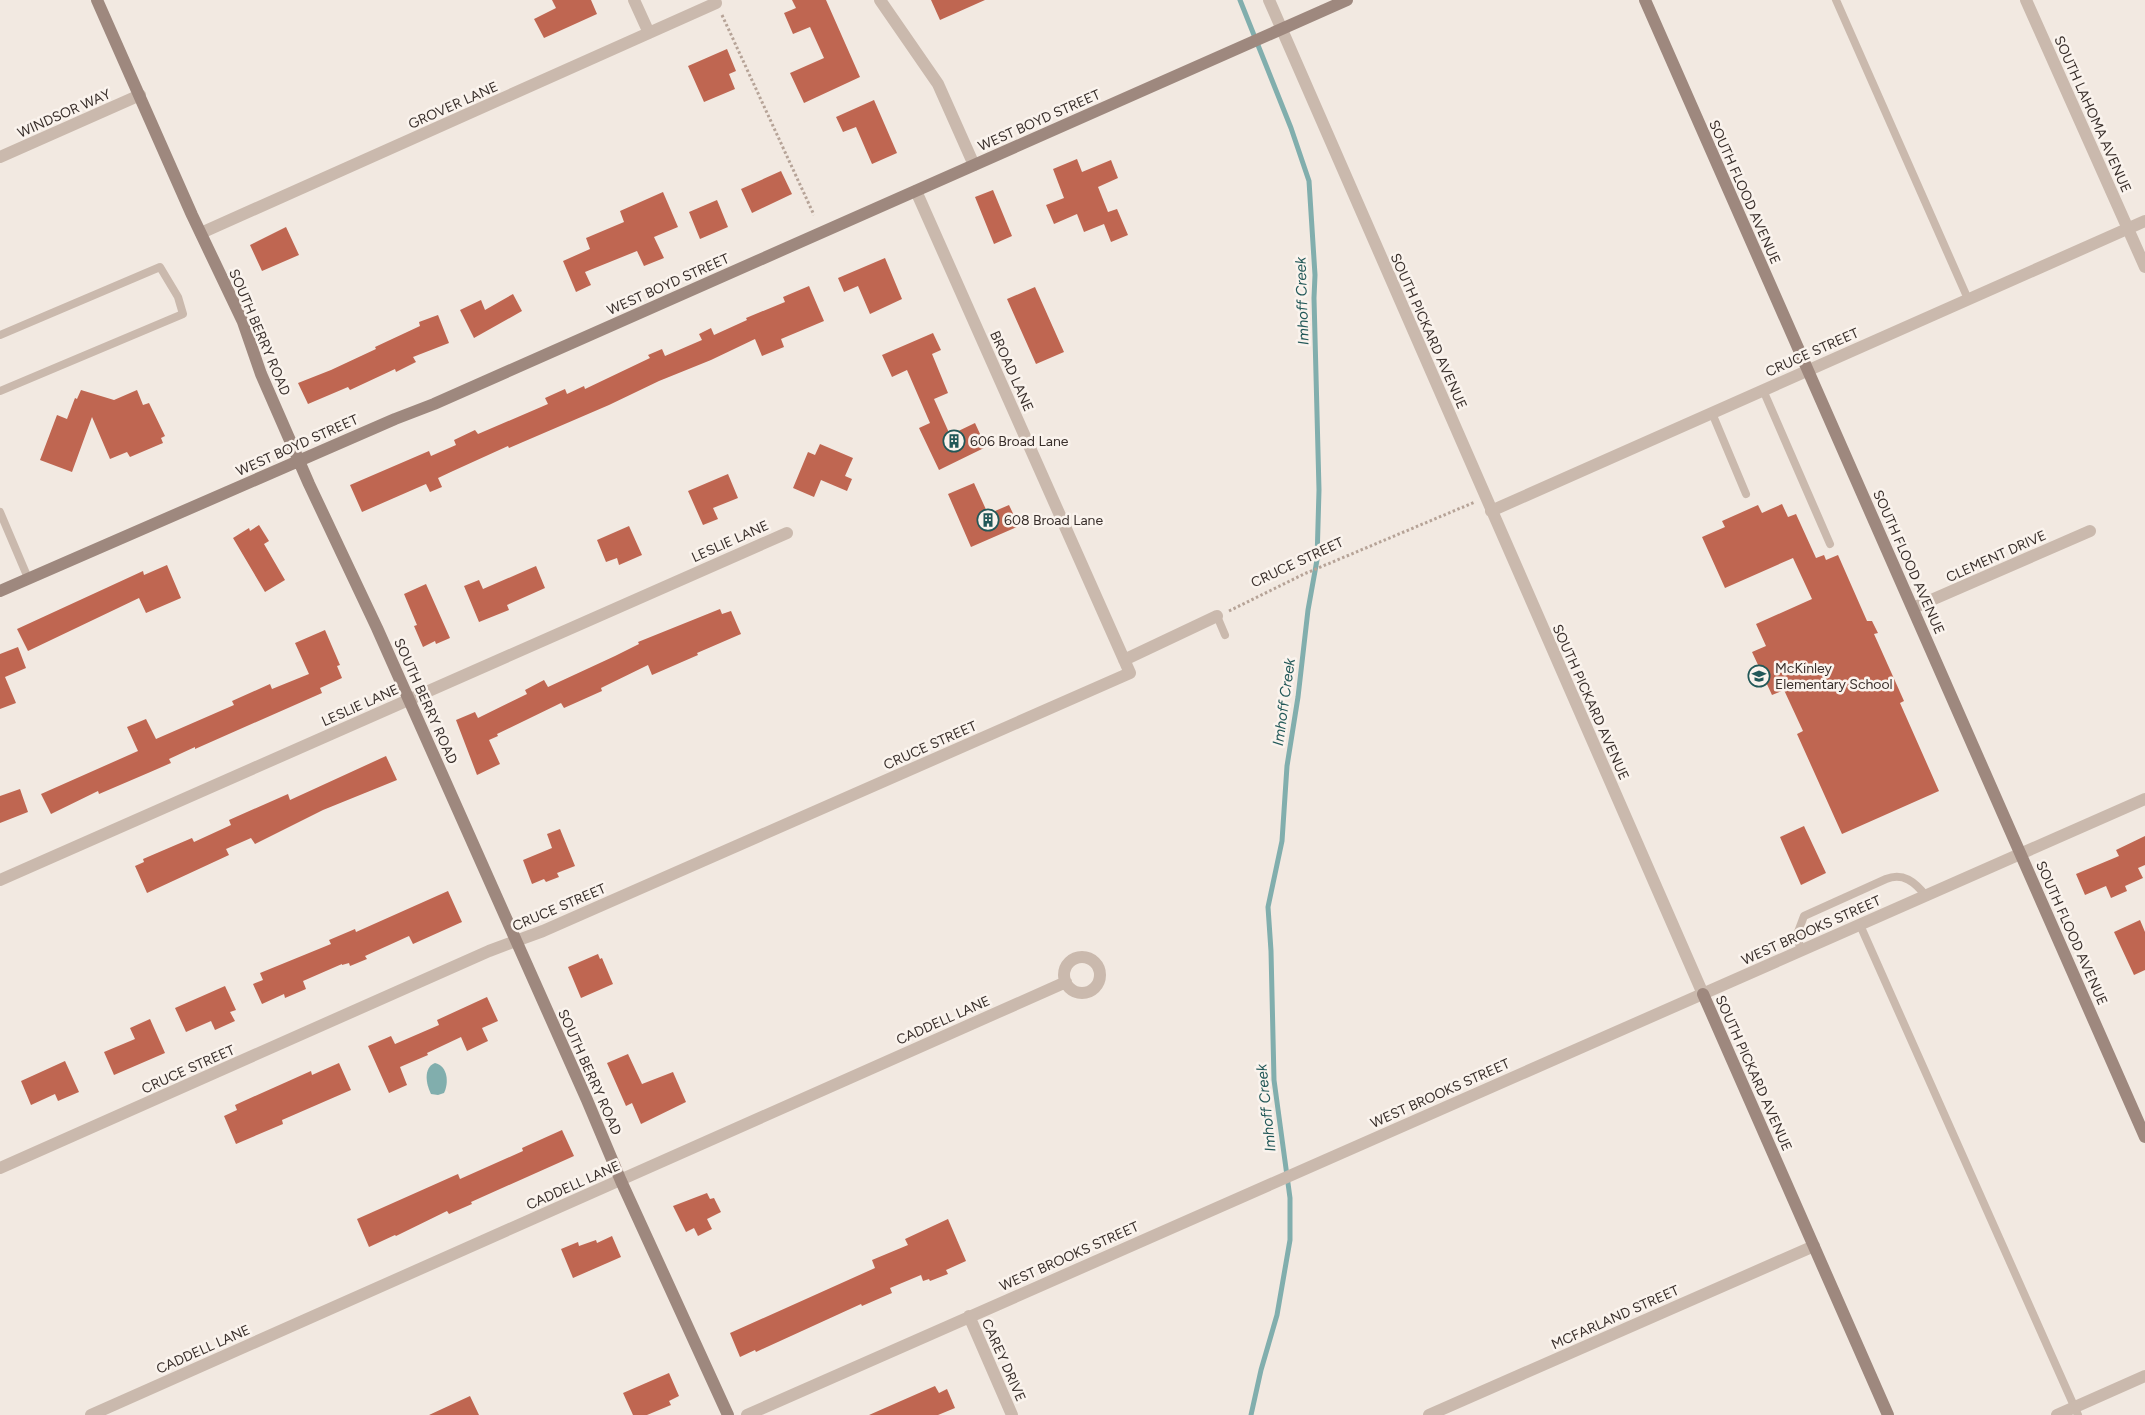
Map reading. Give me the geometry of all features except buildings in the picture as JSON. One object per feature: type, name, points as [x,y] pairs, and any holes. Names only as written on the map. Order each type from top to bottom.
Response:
[{"type":"street","name":"SOUTH BERRY ROAD","points":[[97,0],[243,322],[261,374],[299,461],[409,699],[588,1100],[621,1180],[728,1415]]},
{"type":"street","points":[[634,0],[649,33]]},
{"type":"street","points":[[880,0],[938,84],[974,165]]},
{"type":"street","name":"SOUTH PICKARD AVENUE","points":[[1269,0],[1277,31],[1485,497],[1888,1415]]},
{"type":"street","name":"WEST BOYD STREET","points":[[0,591],[434,404],[1347,0]]},
{"type":"street","name":"SOUTH FLOOD AVENUE","points":[[1645,0],[2145,1136]]},
{"type":"street","name":"SOUTH LAHOMA AVENUE","points":[[2026,0],[2145,267]]},
{"type":"street","name":"GROVER LANE","points":[[201,233],[716,3]]},
{"type":"street","name":"WINDSOR WAY","points":[[0,158],[140,95]]},
{"type":"street","name":"BROAD LANE","points":[[916,191],[1130,673]]},
{"type":"street","name":"CRUCE STREET","points":[[1491,511],[2145,221]]},
{"type":"street","name":"CLEMENT DRIVE","points":[[1913,608],[2090,531]]},
{"type":"street","name":"LESLIE LANE","points":[[0,880],[787,533]]},
{"type":"street","points":[[1124,660],[1217,616]]},
{"type":"street","name":"CRUCE STREET","points":[[0,1168],[489,951],[543,932],[1130,673]]},
{"type":"street","name":"WEST BROOKS STREET","points":[[747,1415],[2145,799]]},
{"type":"street","name":"CADDELL LANE","points":[[91,1415],[1066,982]]},
{"type":"street","name":"MCFARLAND STREET","points":[[1429,1415],[1814,1246]]},
{"type":"street","name":"CAREY DRIVE","points":[[969,1316],[1012,1415]]},
{"type":"street","points":[[2057,1415],[2076,1411],[2145,1376]]},
{"type":"lane","points":[[1836,0],[1968,299]]},
{"type":"lane","points":[[0,335],[160,267],[178,297],[183,314],[0,391]]},
{"type":"lane","points":[[1763,390],[1830,544]]},
{"type":"lane","points":[[1712,413],[1746,494]]},
{"type":"lane","points":[[0,512],[28,578]]},
{"type":"lane","points":[[1217,616],[1226,635]]},
{"type":"lane","points":[[1800,951],[1798,932],[1804,916],[1895,875],[1906,878],[1918,886],[1926,896]]},
{"type":"lane","points":[[1860,925],[2076,1411]]},
{"type":"path","points":[[716,3],[814,215]]},
{"type":"path","name":"CRUCE STREET","points":[[1217,616],[1304,574],[1485,497]]},
{"type":"water","points":[[435,1063],[443,1068],[447,1080],[444,1093],[438,1095],[431,1094],[427,1081],[427,1072],[431,1065]]},
{"type":"waterway","name":"Imhoff Creek","points":[[1240,0],[1291,128],[1309,181],[1315,275],[1319,490],[1317,560],[1308,610],[1298,697],[1287,766],[1282,841],[1268,907],[1274,1080],[1290,1198],[1290,1240],[1277,1315],[1261,1370],[1251,1415]]},
{"type":"place","name":"606 Broad Lane","points":[[954,441]]},
{"type":"place","name":"608 Broad Lane","points":[[988,520]]},
{"type":"place","name":"McKinley Elementary School","points":[[1759,676]]}]
